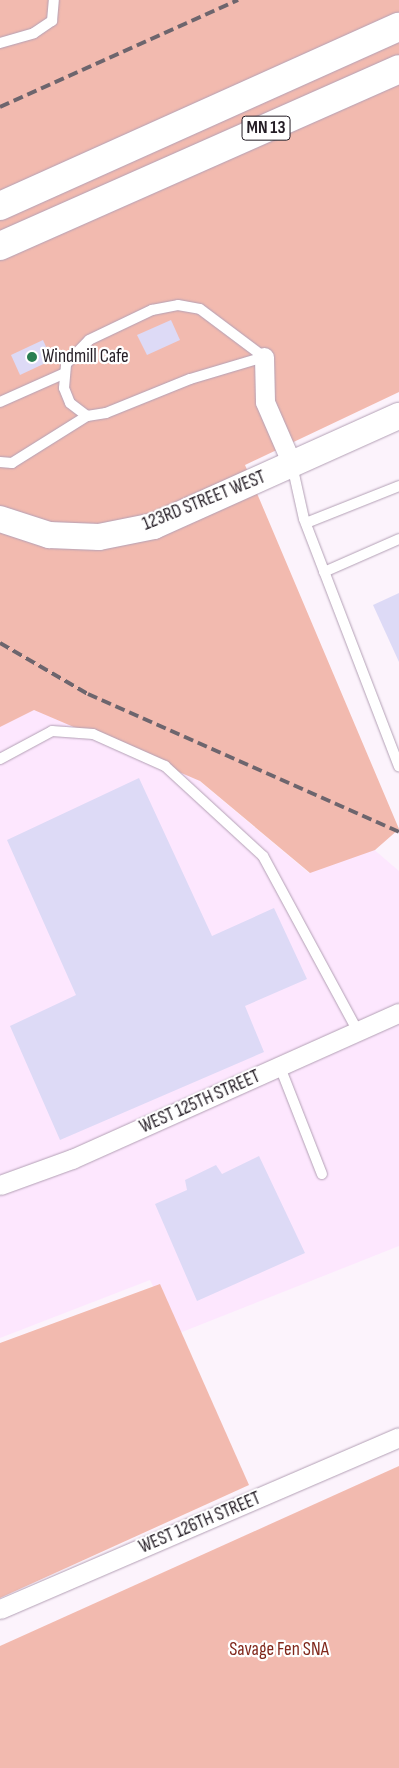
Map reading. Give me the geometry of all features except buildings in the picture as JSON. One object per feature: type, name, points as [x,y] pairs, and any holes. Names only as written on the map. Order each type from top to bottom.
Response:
[{"type":"highway","name":"MN 13","points":[[4,203],[399,27]]},
{"type":"highway","name":"MN 13","points":[[0,246],[399,69]]},
{"type":"street","points":[[264,357],[265,402],[292,464]]},
{"type":"street","name":"123RD STREET WEST","points":[[0,518],[49,535],[98,537],[154,526],[399,416]]},
{"type":"street","name":"WEST 125TH STREET","points":[[0,1185],[72,1159],[399,1013]]},
{"type":"street","name":"WEST 126TH STREET","points":[[0,1609],[399,1437]]},
{"type":"lane","points":[[0,43],[34,33],[52,21],[54,0]]},
{"type":"lane","points":[[87,416],[70,403],[64,388],[66,364],[90,340],[152,310],[178,305],[200,309],[264,357]]},
{"type":"lane","points":[[0,462],[12,463],[87,416],[264,357]]},
{"type":"lane","points":[[0,402],[65,373]]},
{"type":"lane","points":[[292,464],[306,523],[399,766]]},
{"type":"lane","points":[[306,523],[399,486]]},
{"type":"lane","points":[[324,572],[399,539]]},
{"type":"lane","points":[[0,758],[52,731],[93,734],[165,766],[263,856],[358,1032]]},
{"type":"lane","points":[[280,1067],[322,1174]]},
{"type":"shaded area","points":[[24,708],[127,730],[197,779],[309,873],[371,847],[399,871],[399,1246],[177,1334],[150,1280],[0,1338],[0,725]]},
{"type":"green space","points":[[0,0],[399,0],[399,392],[245,465],[399,829],[375,850],[310,873],[200,781],[34,710],[0,727]]},
{"type":"green space","points":[[160,1284],[249,1485],[0,1598],[0,1343]]},
{"type":"green space","name":"Savage Fen SNA","points":[[399,1466],[399,1768],[0,1768],[0,1646]]},
{"type":"railway","points":[[0,107],[238,0]]},
{"type":"railway","points":[[0,643],[88,694],[399,832]]},
{"type":"place","name":"Windmill Cafe","points":[[32,357]]}]
